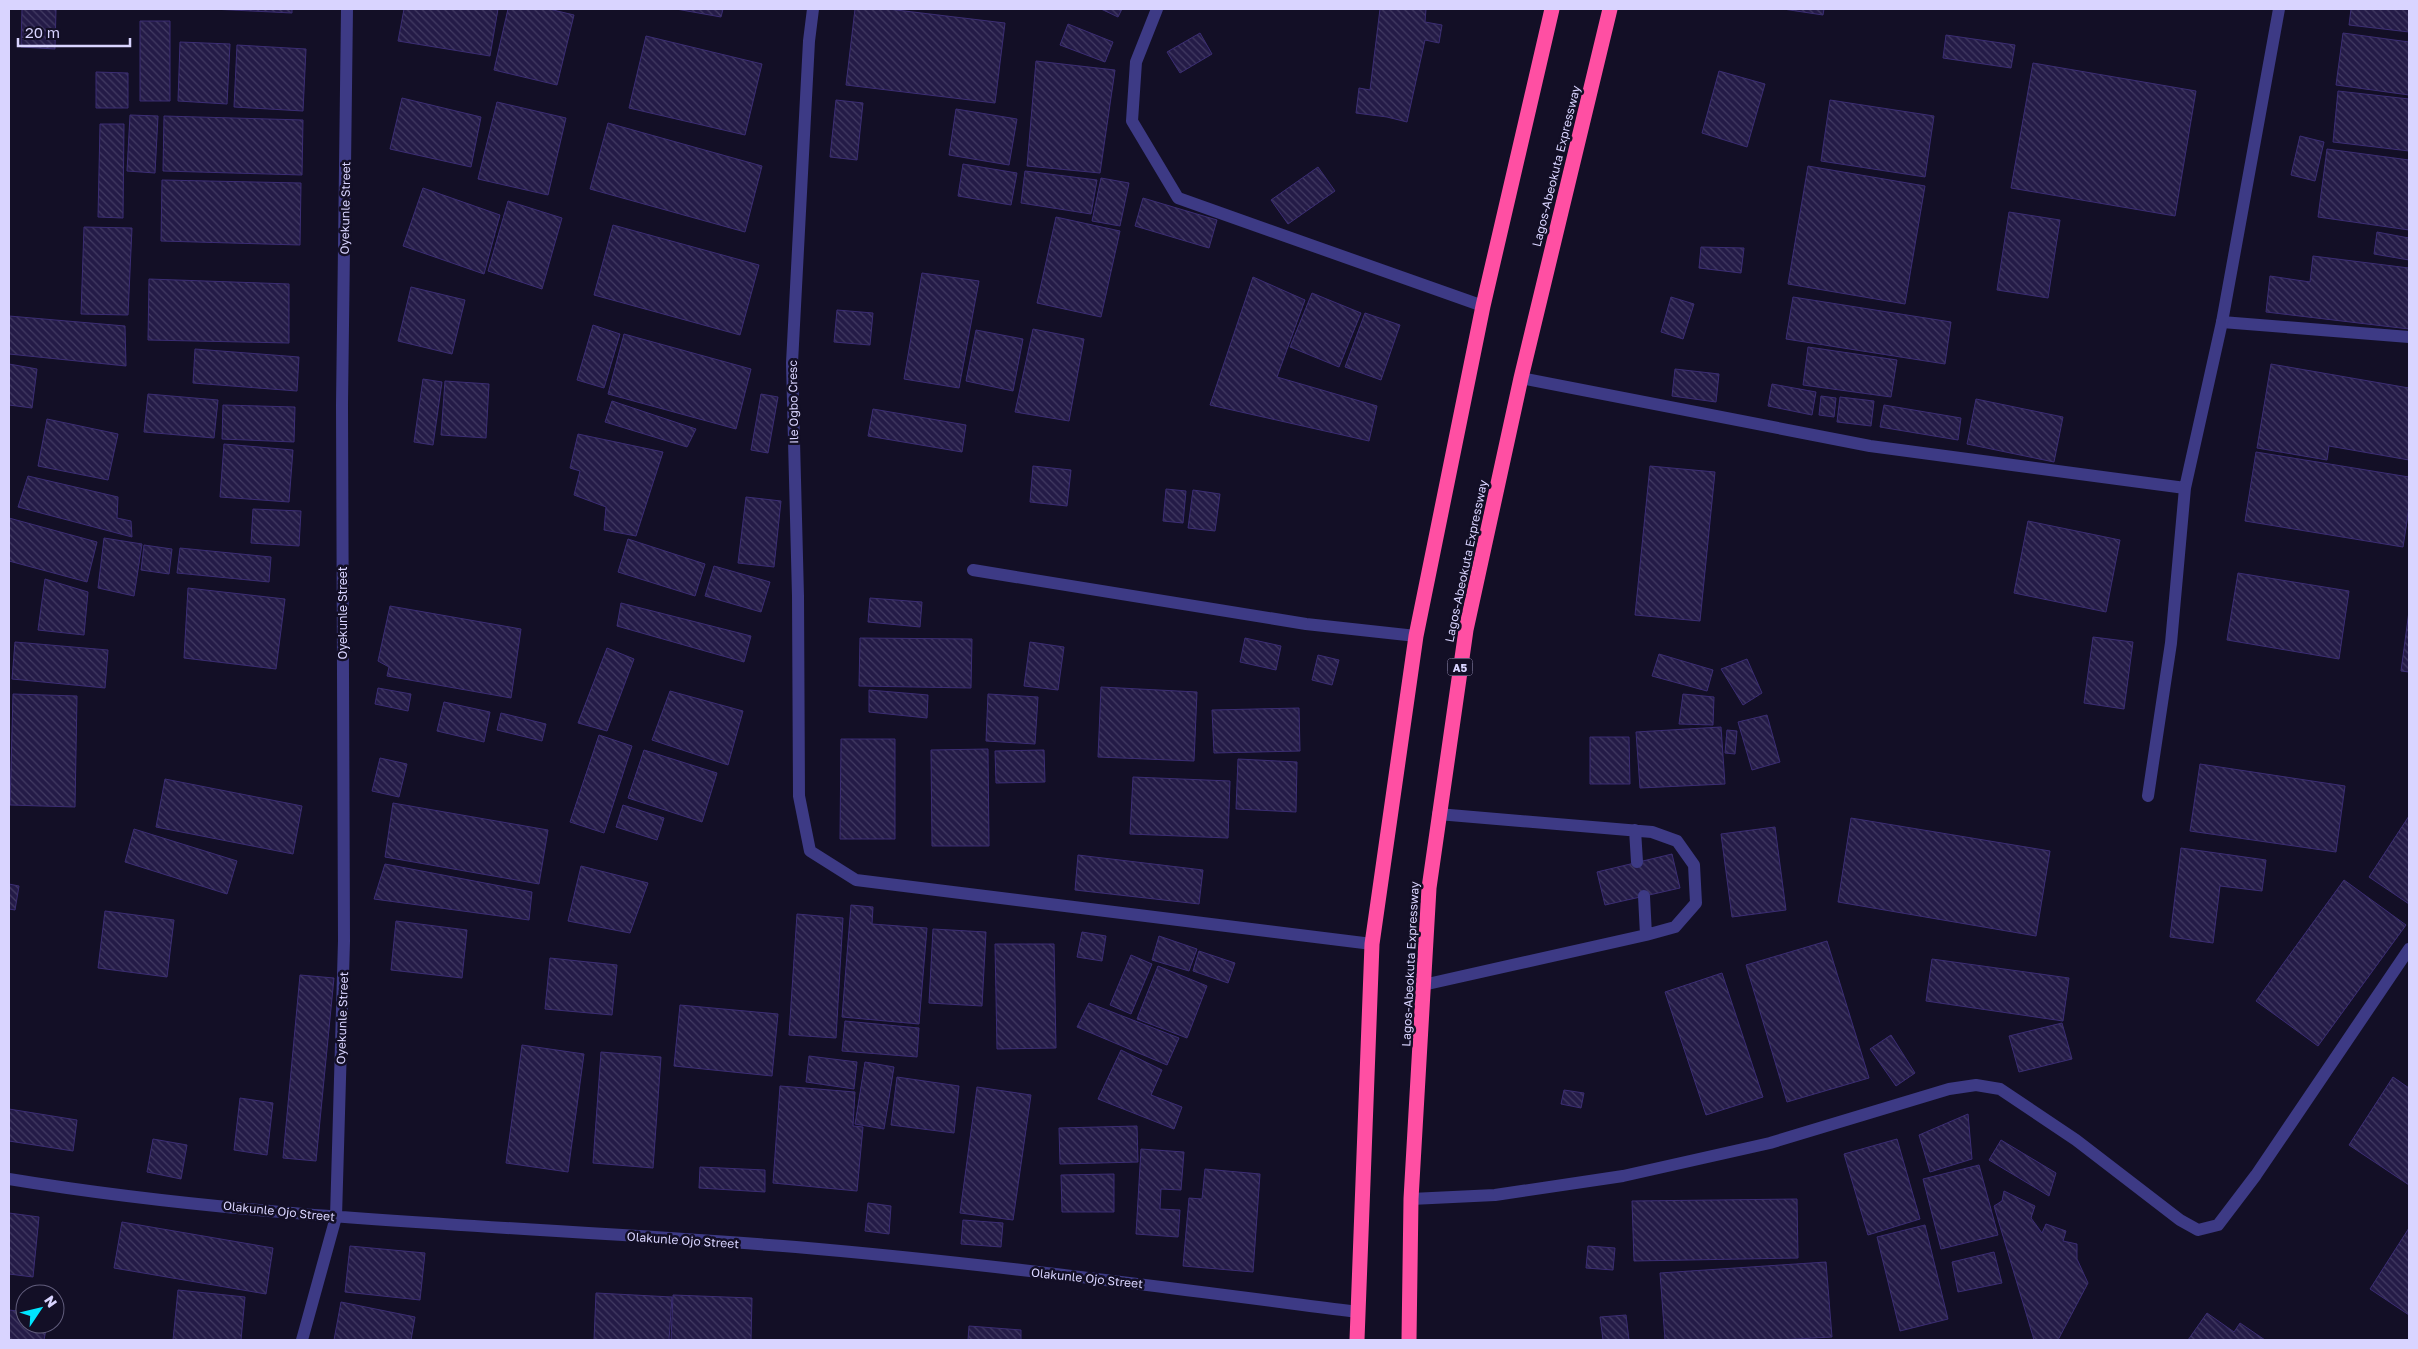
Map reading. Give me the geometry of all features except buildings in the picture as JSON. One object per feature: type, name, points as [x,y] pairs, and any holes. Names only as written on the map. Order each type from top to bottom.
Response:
[{"type":"highway","points":[[1357,1340],[1372,944],[1416,636],[1483,306],[1552,9]]},
{"type":"highway","name":"Lagos-Abeokuta Expressway","points":[[1409,1340],[1411,1199],[1429,888],[1438,814],[1466,630],[1521,378],[1610,9]]},
{"type":"street","name":"Oyekunle Street","points":[[302,1340],[336,1217],[344,942],[342,414],[347,9]]},
{"type":"street","name":"Ile Ogbo Cresc","points":[[813,9],[809,41],[792,363],[798,596],[799,796],[810,851],[856,880],[1372,944]]},
{"type":"street","points":[[1157,9],[1136,62],[1132,121],[1178,198],[1483,306]]},
{"type":"street","points":[[2148,796],[2172,644],[2185,488],[2222,322],[2279,9]]},
{"type":"street","points":[[2222,322],[2409,337]]},
{"type":"street","points":[[1521,378],[1870,446],[2185,488]]},
{"type":"street","points":[[974,570],[1306,624],[1416,636]]},
{"type":"street","points":[[1423,985],[1646,935],[1675,926],[1696,903],[1694,865],[1677,841],[1652,832],[1438,814]]},
{"type":"street","points":[[1635,830],[1637,862]]},
{"type":"street","points":[[1644,896],[1646,935]]},
{"type":"street","points":[[1411,1199],[1496,1195],[1623,1176],[1770,1143],[1949,1089],[1976,1085],[2000,1089],[2076,1140],[2180,1220],[2198,1230],[2218,1225],[2256,1175],[2409,949]]},
{"type":"street","name":"Olakunle Ojo Street","points":[[9,1179],[83,1191],[336,1217],[797,1247],[1119,1281],[1357,1312]]}]
